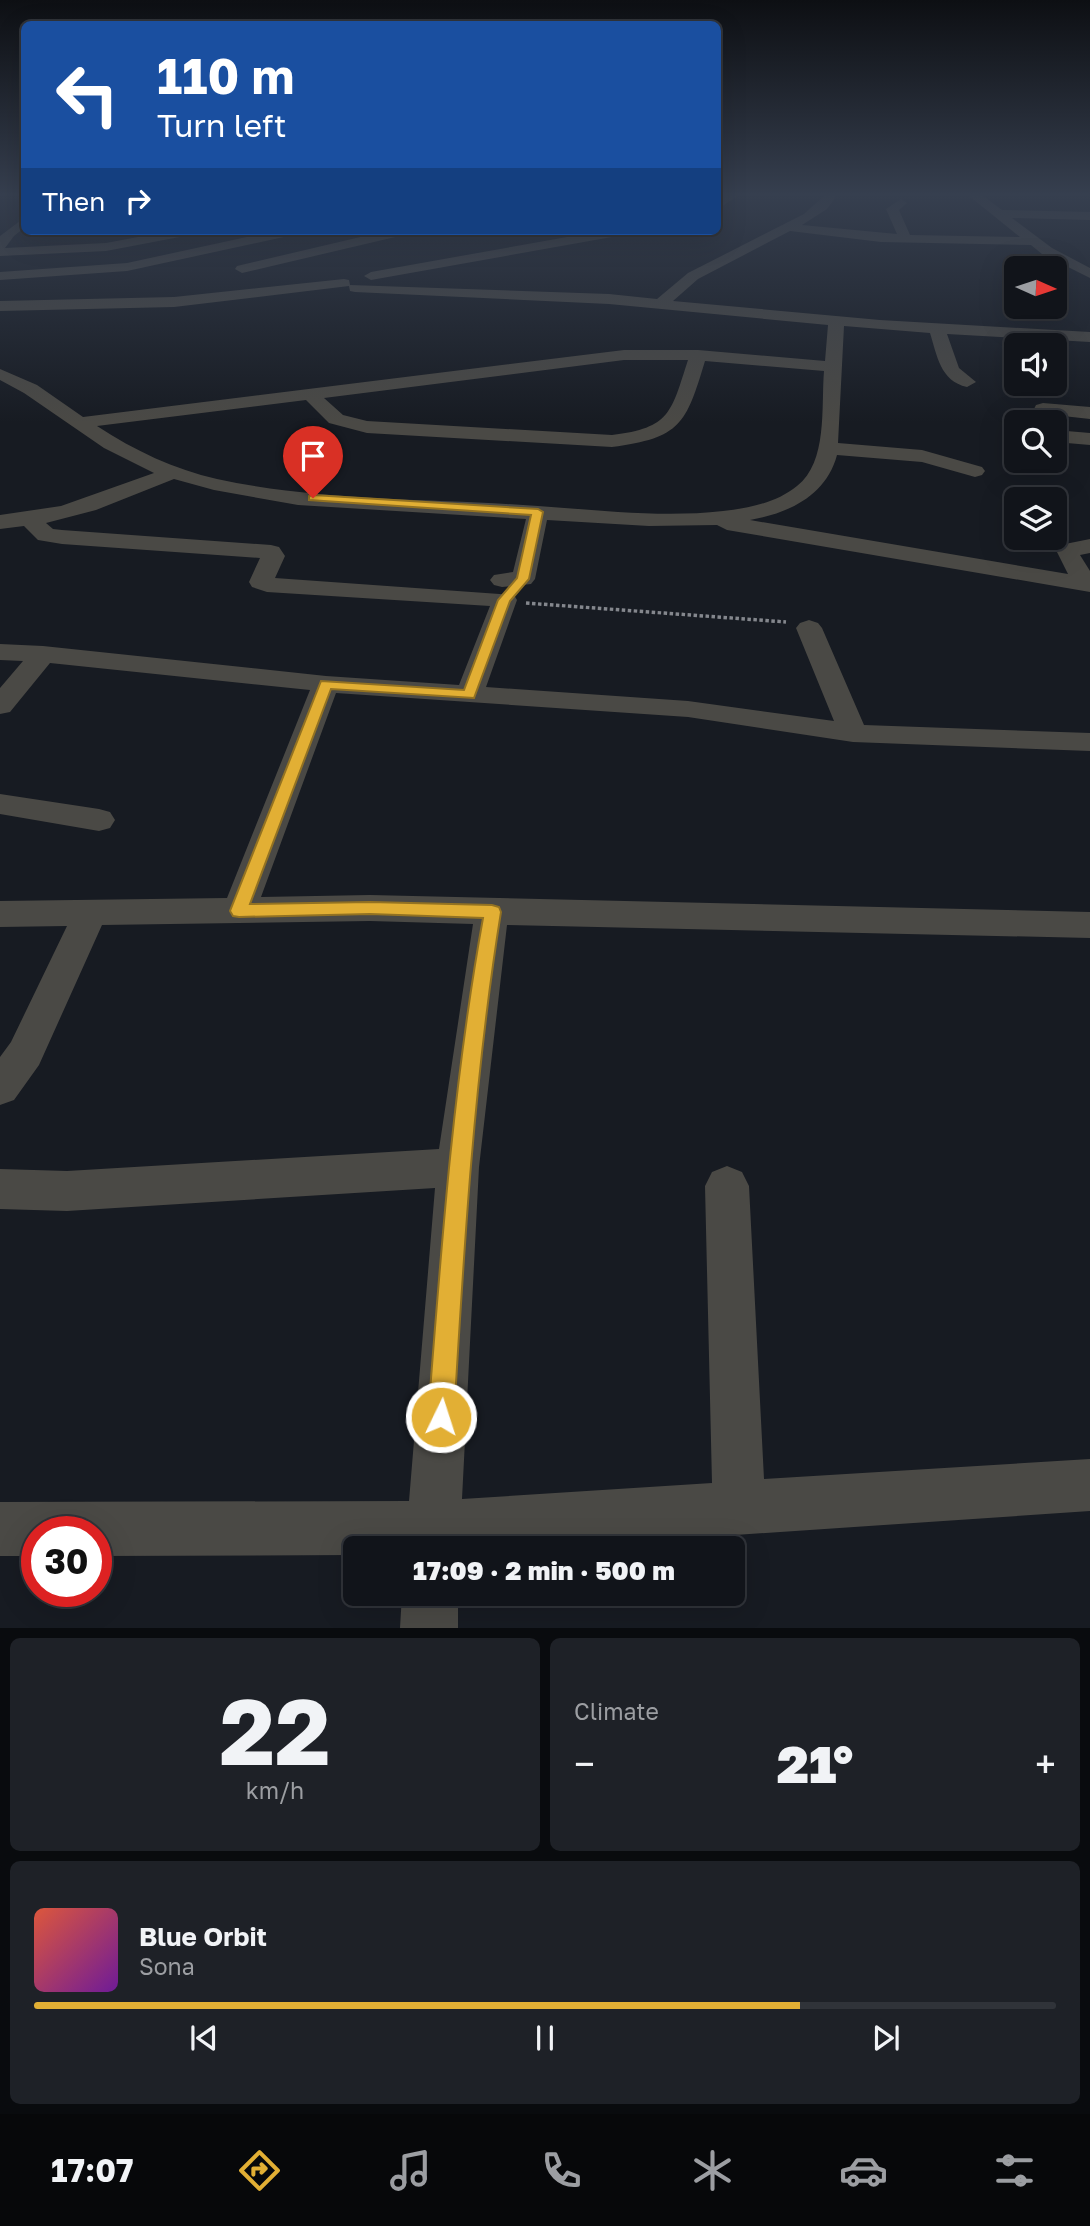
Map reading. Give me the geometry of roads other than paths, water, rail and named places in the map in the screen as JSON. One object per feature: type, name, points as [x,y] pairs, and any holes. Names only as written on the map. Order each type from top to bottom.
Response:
[{"type":"street","points":[[0,276],[71,271]]},
{"type":"street","points":[[243,271],[257,294]]},
{"type":"street","points":[[355,284],[400,271]]},
{"type":"street","points":[[661,303],[703,271]]},
{"type":"street","points":[[0,306],[174,302],[355,284],[419,291],[661,303],[836,322],[1090,337]]},
{"type":"street","points":[[0,374],[25,384],[123,451],[172,473],[250,493],[538,512],[709,519],[779,506],[804,493],[818,480],[825,465],[828,448],[836,322]]},
{"type":"street","points":[[937,328],[951,371],[967,382]]},
{"type":"street","points":[[79,423],[312,396],[596,357],[698,355],[833,366]]},
{"type":"street","points":[[312,396],[336,419],[367,427],[612,441],[641,438],[661,432],[670,424],[680,408],[698,355]]},
{"type":"street","points":[[1043,409],[1090,413]]},
{"type":"street","points":[[1067,437],[1090,439]]},
{"type":"street","points":[[828,448],[934,459],[959,464],[975,471]]},
{"type":"street","points":[[0,522],[30,520],[74,511],[172,473]]},
{"type":"street","points":[[469,695],[538,512]]},
{"type":"street","points":[[709,519],[747,528],[1088,585]]},
{"type":"street","points":[[30,520],[47,535],[62,537],[271,552],[273,556],[261,582],[267,584],[510,586]]},
{"type":"street","points":[[1088,585],[1068,550],[1090,546]]},
{"type":"street","points":[[809,628],[853,733]]},
{"type":"street","points":[[0,652],[43,654],[326,684],[688,709],[853,733],[1090,742]]},
{"type":"street","points":[[0,706],[43,654]]},
{"type":"street","points":[[239,911],[326,684]]},
{"type":"street","points":[[0,804],[99,820]]},
{"type":"street","points":[[0,914],[370,908],[1090,925]]},
{"type":"street","points":[[433,1536],[458,1167],[492,912]]},
{"type":"street","points":[[0,1088],[25,1053],[89,913]]},
{"type":"street","points":[[0,1189],[68,1191],[458,1167]]},
{"type":"street","points":[[727,1186],[739,1508]]},
{"type":"street","points":[[453,1536],[739,1508],[1090,1485]]},
{"type":"street","points":[[0,1529],[343,1536]]},
{"type":"street","points":[[429,1628],[430,1606]]}]
